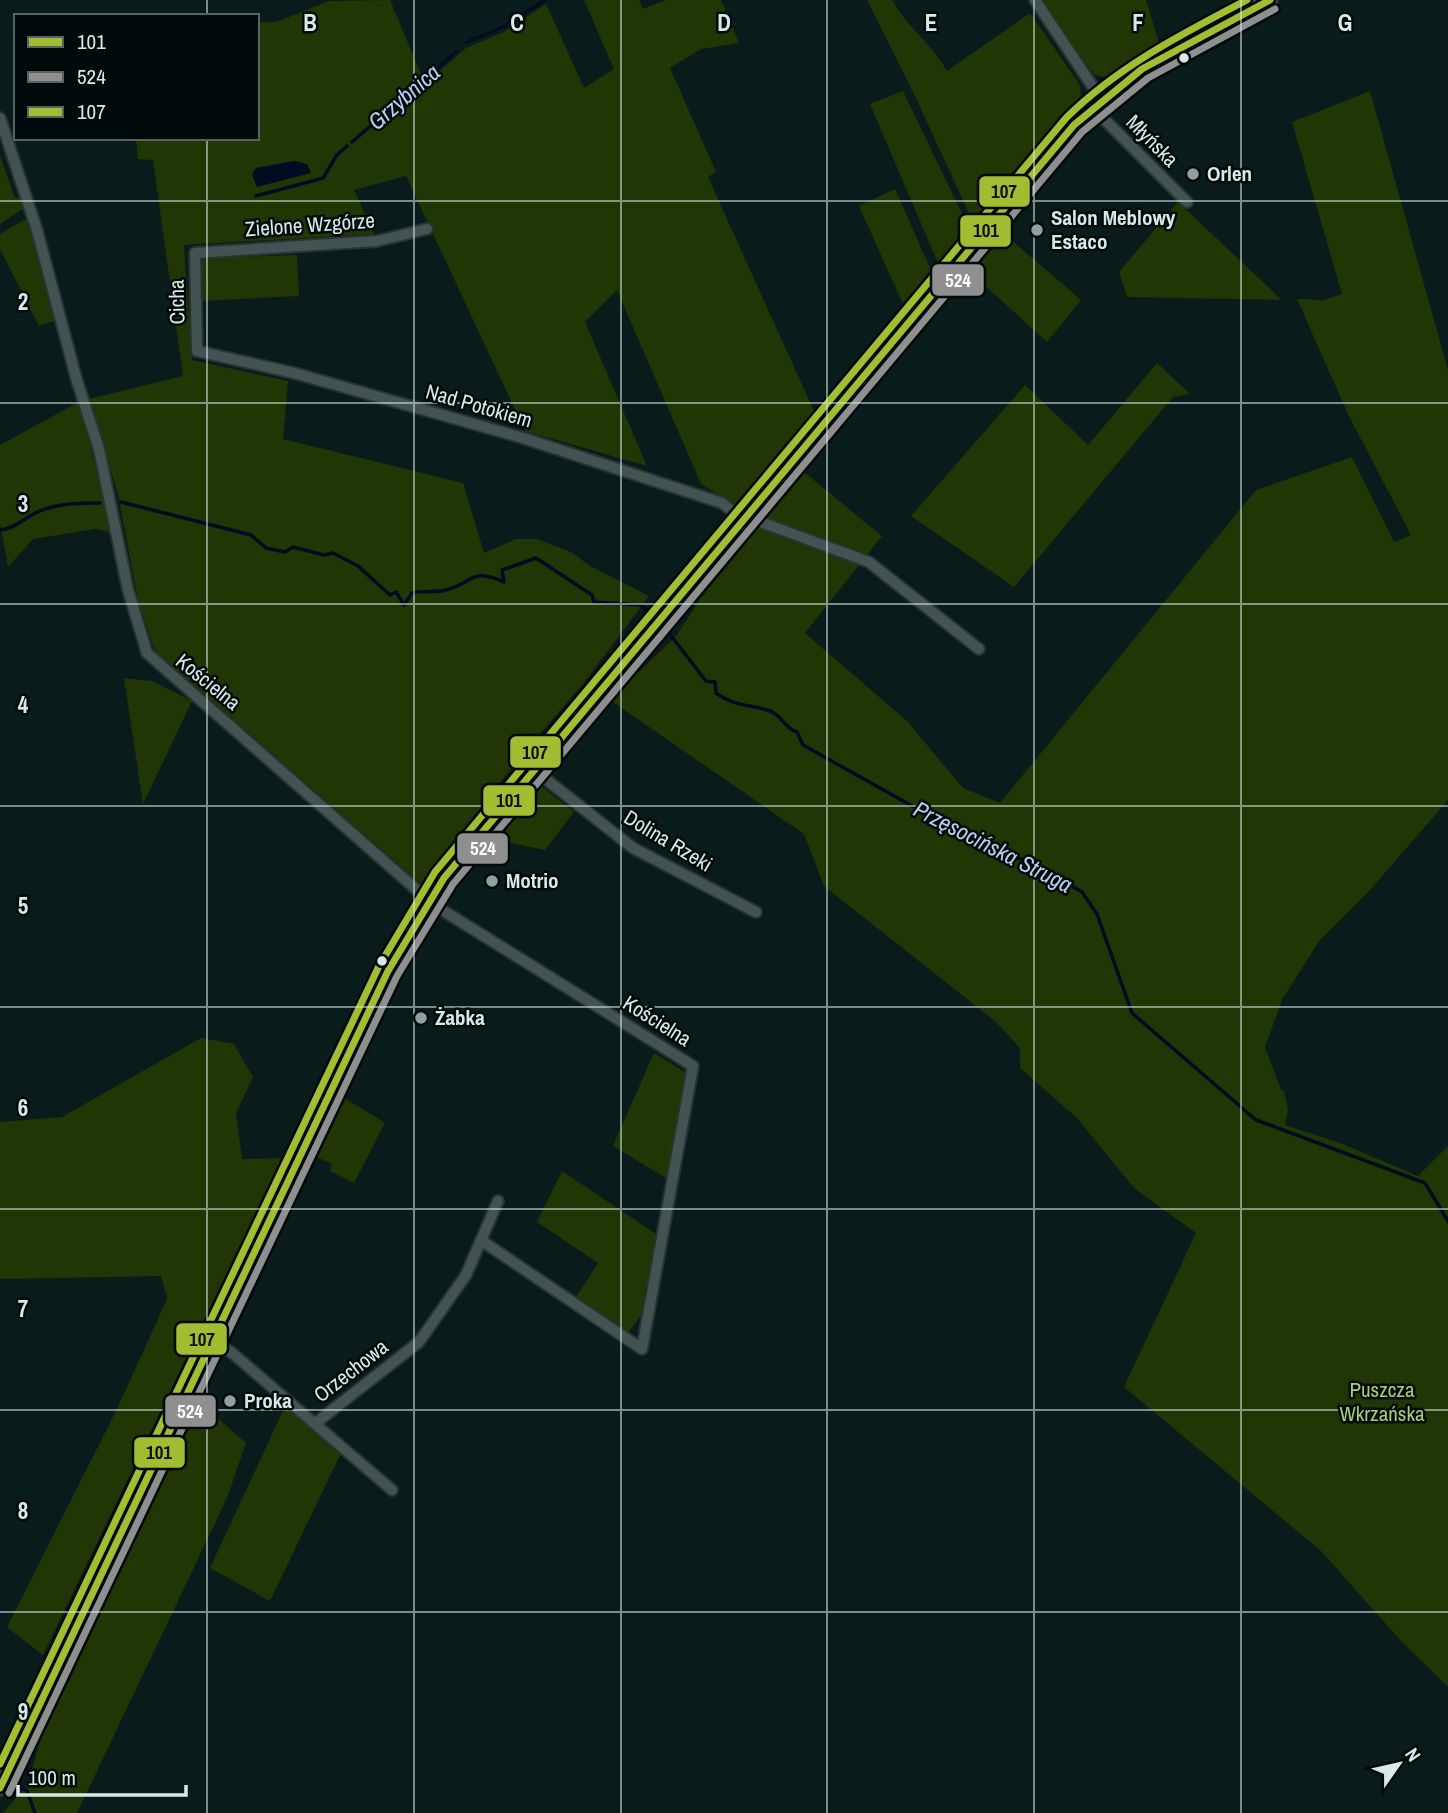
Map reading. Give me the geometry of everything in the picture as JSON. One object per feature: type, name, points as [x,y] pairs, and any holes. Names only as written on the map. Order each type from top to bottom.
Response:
[{"type":"street","name":"Młyńska","points":[[1035,0],[1096,103],[1187,202]]},
{"type":"street","points":[[0,1788],[388,971],[429,901],[464,852],[533,769],[1096,103],[1155,60],[1270,0]]},
{"type":"street","name":"Kościelna","points":[[0,118],[37,230],[77,381],[99,449],[128,590],[147,653],[429,901],[694,1066],[642,1349],[481,1241]]},
{"type":"street","name":"Zielone Wzgórze","points":[[195,253],[377,241],[427,229]]},
{"type":"street","name":"Cicha","points":[[195,253],[197,351]]},
{"type":"street","name":"Nad Potokiem","points":[[197,351],[267,366],[523,438],[722,503],[743,519],[758,521],[869,562],[979,649]]},
{"type":"street","name":"Dolina Rzeki","points":[[533,769],[633,848],[756,912]]},
{"type":"street","name":"Orzechowa","points":[[212,1343],[231,1352],[317,1422],[419,1342],[466,1275],[498,1201]]},
{"type":"street","points":[[317,1422],[392,1490]]},
{"type":"green space","points":[[390,0],[425,84],[466,48],[504,32],[546,4],[584,88],[614,69],[584,0],[639,0],[643,9],[666,0],[721,0],[739,43],[701,49],[670,68],[716,172],[708,177],[814,411],[736,505],[701,484],[617,290],[585,322],[647,466],[525,431],[406,176],[354,190],[374,234],[184,245],[192,360],[288,381],[283,439],[463,483],[484,553],[516,539],[537,539],[571,552],[590,566],[649,596],[583,684],[522,755],[421,884],[155,651],[138,600],[118,494],[89,399],[183,376],[153,160],[138,159],[136,140],[259,140],[259,22],[276,22],[329,1]]},
{"type":"green space","points":[[867,0],[892,0],[947,71],[1030,13],[1080,85],[1081,101],[1030,153],[973,222],[915,96]]},
{"type":"green space","points":[[1042,0],[1146,0],[1160,46],[1104,77],[1094,75]]},
{"type":"green space","points":[[903,91],[968,226],[938,263],[870,104]]},
{"type":"green space","name":"Puszcza Wkrzańska","points":[[1370,91],[1448,370],[1448,800],[1371,889],[1319,941],[1282,1000],[1265,1047],[1281,1090],[1284,1091],[1288,1110],[1285,1125],[1340,1143],[1418,1176],[1448,1146],[1448,1687],[1401,1641],[1321,1551],[1124,1387],[1196,1233],[1134,1188],[1077,1118],[1020,1068],[1020,1048],[995,1021],[824,886],[804,834],[610,700],[677,635],[701,598],[804,472],[882,536],[805,633],[907,721],[963,788],[1000,803],[1256,490],[1352,457],[1394,542],[1411,535],[1348,414],[1297,299],[1324,300],[1342,294],[1292,122]]},
{"type":"green space","points":[[0,156],[15,198],[20,198],[25,207],[0,224]]},
{"type":"green space","points":[[895,189],[931,270],[903,304],[859,206]]},
{"type":"green space","points":[[1178,202],[1282,300],[1127,297],[1119,272]]},
{"type":"green space","points":[[28,220],[57,320],[39,326],[0,249],[0,234]]},
{"type":"green space","points":[[1002,232],[1081,300],[1047,342],[969,271]]},
{"type":"green space","points":[[297,255],[299,296],[201,301],[198,266],[205,258]]},
{"type":"green space","points":[[1157,363],[1190,394],[1173,397],[1014,587],[911,516],[1025,385],[1088,445]]},
{"type":"green space","points":[[79,402],[104,500],[109,532],[95,529],[33,539],[8,567],[0,523],[0,445]]},
{"type":"green space","points":[[124,678],[152,681],[192,701],[143,804]]},
{"type":"green space","points":[[541,786],[574,812],[545,850],[497,840]]},
{"type":"green space","points":[[201,1038],[234,1044],[253,1077],[236,1113],[242,1159],[284,1158],[284,1165],[192,1346],[43,1655],[7,1627],[117,1409],[167,1299],[161,1276],[0,1279],[0,1122],[62,1117]]},
{"type":"green space","points":[[654,1053],[688,1074],[666,1178],[613,1146]]},
{"type":"green space","points":[[343,1097],[385,1123],[354,1183],[330,1171],[332,1164],[315,1156]]},
{"type":"green space","points":[[562,1171],[656,1234],[641,1315],[622,1341],[571,1305],[598,1263],[537,1222]]},
{"type":"green space","points":[[199,1402],[246,1443],[227,1498],[77,1813],[3,1813],[29,1783],[39,1742],[91,1618]]},
{"type":"green space","points":[[287,1402],[342,1451],[270,1601],[210,1568]]},
{"type":"water","points":[[294,161],[307,164],[311,173],[257,187],[252,174],[256,168]]},
{"type":"waterway","name":"Grzybnica","points":[[467,42],[503,27],[545,0]]},
{"type":"waterway","name":"Grzybnica","points":[[352,142],[456,52]]},
{"type":"waterway","name":"Grzybnica","points":[[256,196],[323,178],[337,155],[347,146]]},
{"type":"waterway","name":"Przęsocińska Struga","points":[[121,502],[251,535],[266,548],[285,552],[293,547],[324,555],[333,553],[358,566],[390,595],[396,592],[404,605],[412,593],[446,590],[478,576],[504,582],[502,570],[536,558],[592,595],[594,602],[641,605],[648,612]]},
{"type":"waterway","name":"Przęsocińska Struga","points":[[0,530],[47,508],[100,503]]},
{"type":"waterway","name":"Przęsocińska Struga","points":[[665,628],[706,681],[715,682],[716,693],[723,698],[774,713],[797,732],[803,745],[991,850],[1031,862],[1082,892],[1097,914],[1132,1013],[1256,1120],[1425,1183],[1448,1221]]},
{"type":"waterway","points":[[18,1785],[27,1791],[35,1813]]},
{"type":"transit line","name":"107","points":[[0,1764],[379,966],[435,872],[1066,118],[1086,99],[1129,67],[1247,0]]},
{"type":"transit line","name":"101","points":[[0,1788],[388,971],[444,878],[1074,125],[1142,69],[1270,0]]},
{"type":"transit line","name":"524","points":[[9,1793],[397,976],[453,884],[1082,132],[1148,78],[1275,9]]},
{"type":"place","name":"Orlen","points":[[1193,174]]},
{"type":"place","name":"Salon Meblowy Estaco","points":[[1037,230]]},
{"type":"place","name":"Motrio","points":[[492,881]]},
{"type":"place","name":"Żabka","points":[[421,1018]]},
{"type":"place","name":"Proka","points":[[230,1401]]}]
